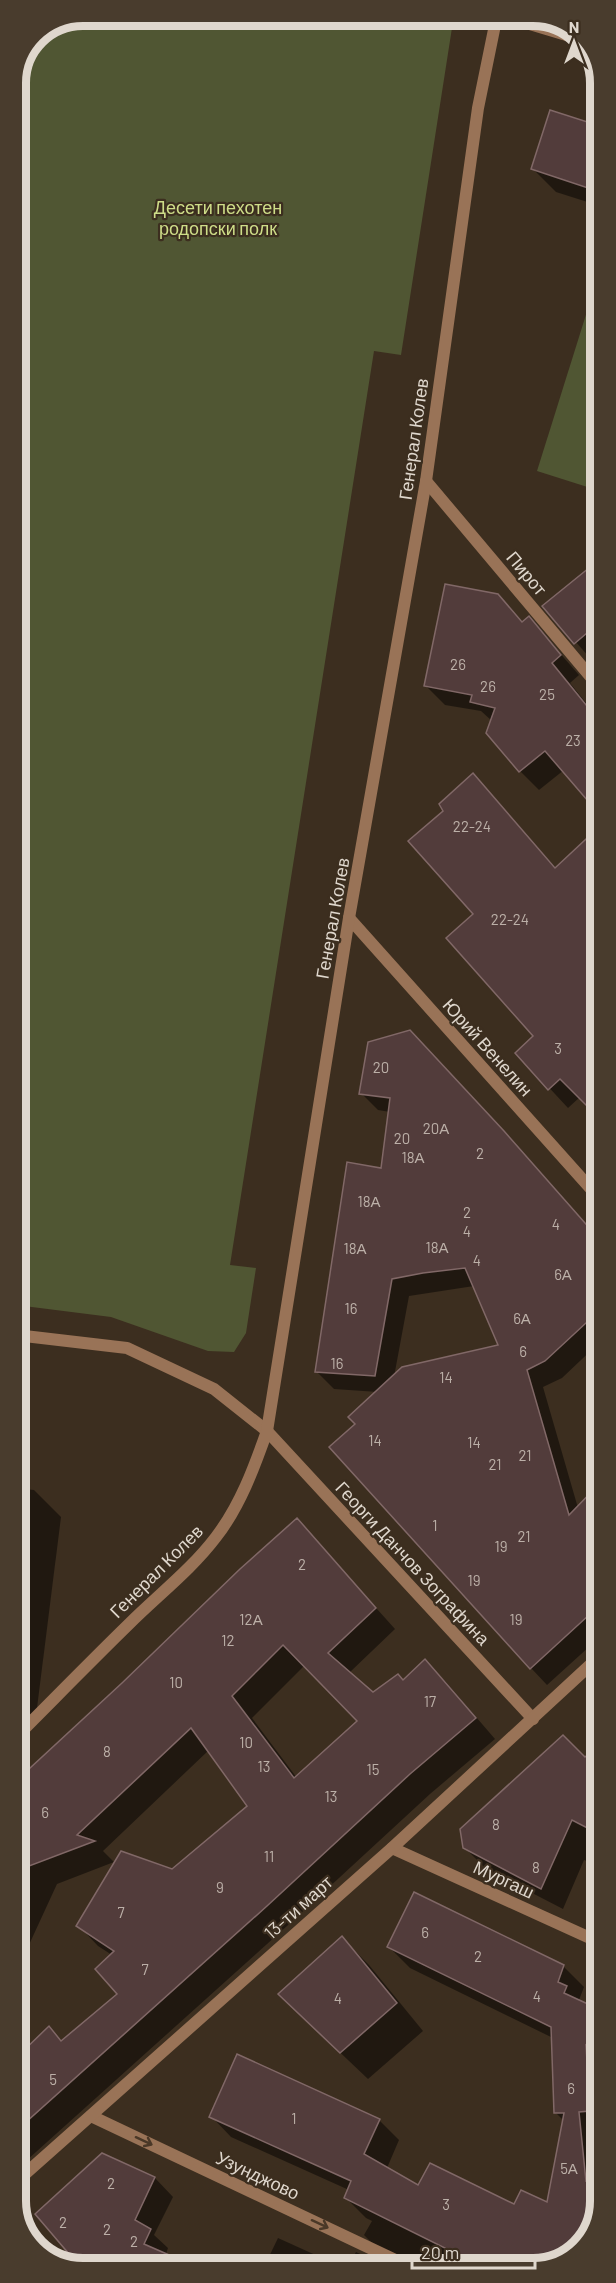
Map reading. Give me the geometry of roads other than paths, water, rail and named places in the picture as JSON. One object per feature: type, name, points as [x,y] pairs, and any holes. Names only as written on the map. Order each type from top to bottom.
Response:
[{"type":"street","name":"Генерал Колев","points":[[26,1727],[216,1538],[235,1508],[254,1470],[267,1431],[349,918],[426,481],[478,108],[497,26]]},
{"type":"street","points":[[536,26],[564,34]]},
{"type":"street","name":"Пирот","points":[[426,481],[590,676]]},
{"type":"street","name":"Юрий Венелин","points":[[349,918],[590,1188]]},
{"type":"street","name":"Георги Данчов Зографина","points":[[26,1336],[127,1348],[214,1389],[267,1431],[532,1719]]},
{"type":"street","name":"13-ти март","points":[[26,2173],[392,1848],[590,1665]]},
{"type":"street","name":"Мургаш","points":[[392,1848],[590,1938]]},
{"type":"street","name":"Узунджово","points":[[91,2116],[391,2258]]},
{"type":"park label","name":"Десети пехотен родопски полк","points":[[218,217]]}]
